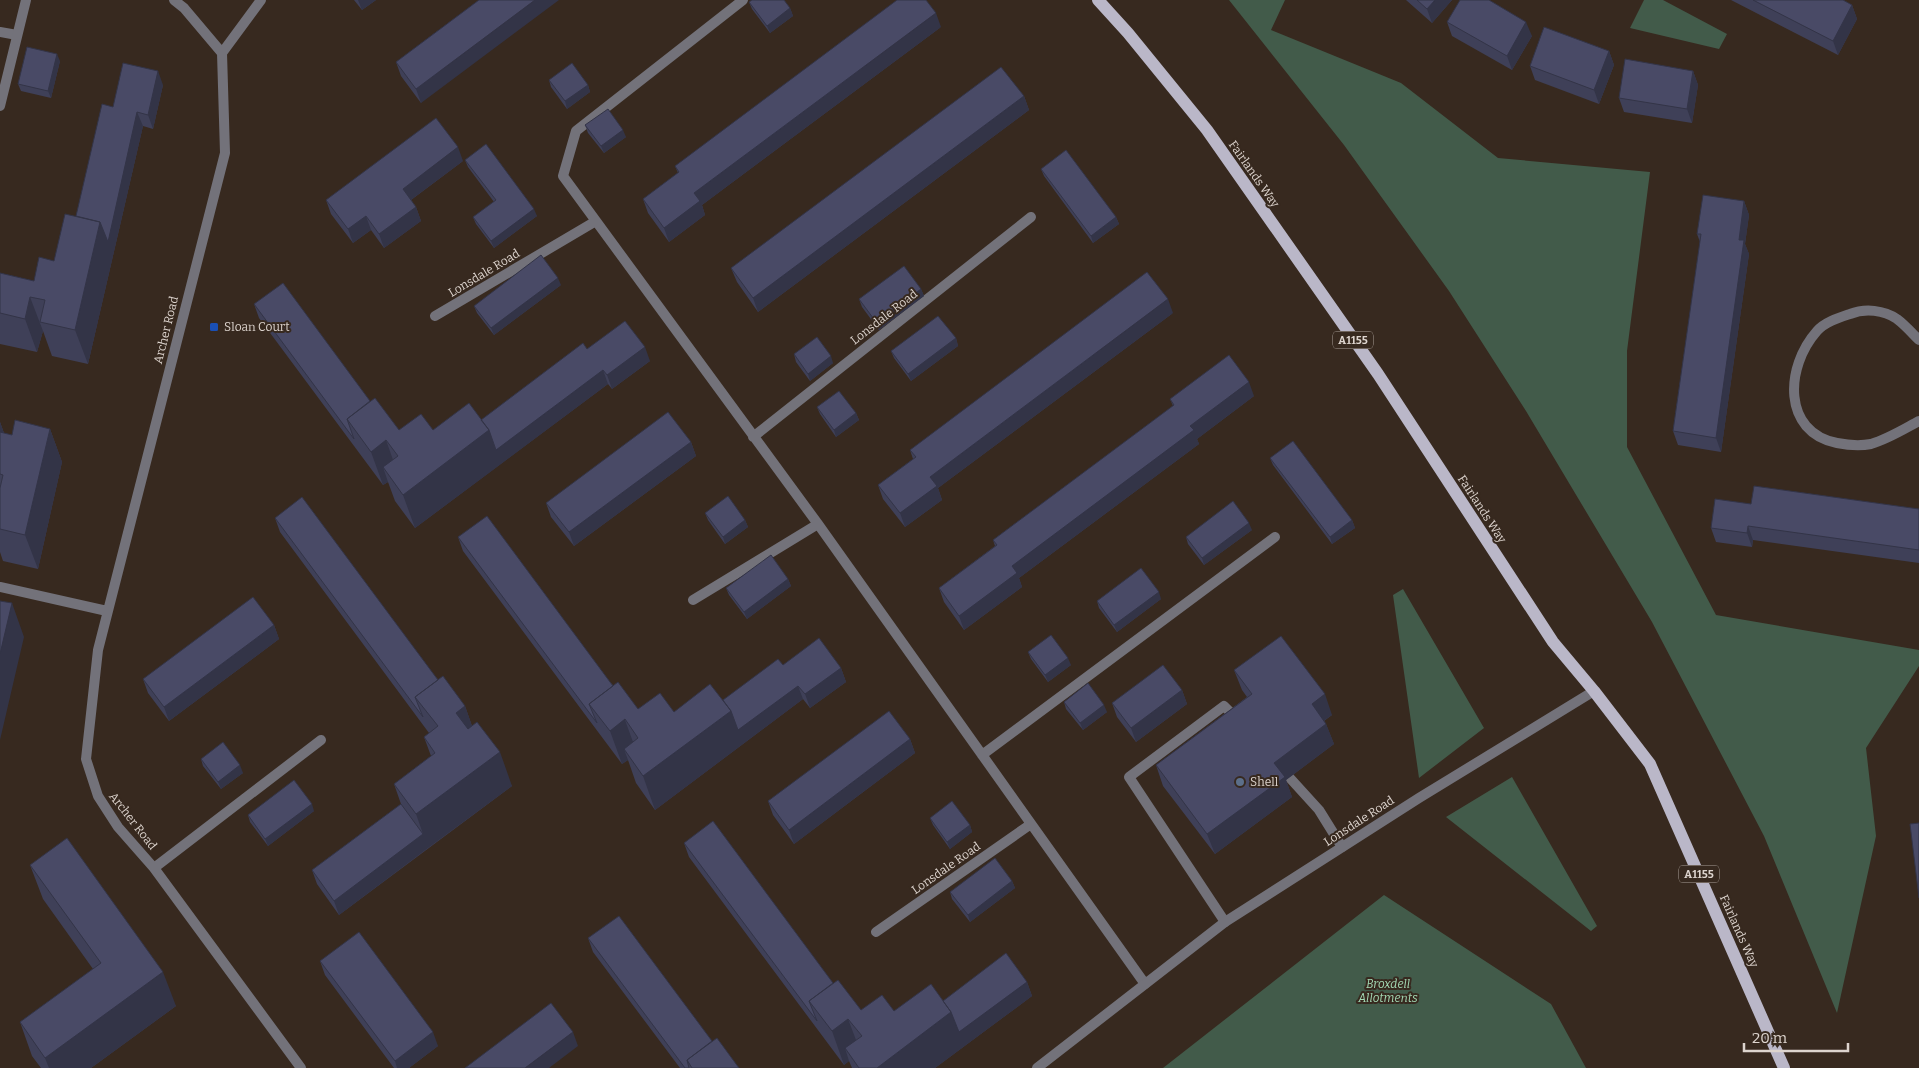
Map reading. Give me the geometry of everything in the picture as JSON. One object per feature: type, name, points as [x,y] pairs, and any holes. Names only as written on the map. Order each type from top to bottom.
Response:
[{"type":"main road","name":"Fairlands Way","points":[[1098,0],[1128,33],[1207,130],[1378,374],[1553,642],[1594,691],[1650,764],[1784,1068]]},
{"type":"street","points":[[0,106],[26,0]]},
{"type":"street","points":[[174,0],[184,8],[222,53],[261,0]]},
{"type":"street","points":[[743,0],[576,131],[563,176],[818,524],[1145,984]]},
{"type":"street","points":[[0,32],[17,35]]},
{"type":"street","name":"Archer Road","points":[[222,53],[224,153],[98,650],[86,758],[98,796],[118,826],[154,868],[301,1068]]},
{"type":"street","name":"Lonsdale Road","points":[[753,437],[1031,217]]},
{"type":"street","name":"Lonsdale Road","points":[[435,316],[596,221]]},
{"type":"street","points":[[1919,340],[1896,318],[1877,310],[1857,311],[1833,319],[1817,330],[1804,350],[1795,371],[1794,389],[1797,411],[1807,429],[1822,440],[1846,445],[1870,444],[1919,420]]},
{"type":"street","points":[[693,600],[818,524]]},
{"type":"street","points":[[982,755],[1274,537]]},
{"type":"street","points":[[0,587],[107,611]]},
{"type":"street","name":"Lonsdale Road","points":[[1037,1068],[1225,922],[1594,691]]},
{"type":"street","points":[[1225,922],[1129,777],[1224,706],[1244,726]]},
{"type":"street","name":"Archer Road","points":[[154,868],[321,740]]},
{"type":"street","points":[[1289,778],[1318,810],[1342,847]]},
{"type":"street","name":"Lonsdale Road","points":[[876,932],[1030,824]]},
{"type":"green space","points":[[1229,0],[1285,0],[1271,30],[1401,83],[1498,158],[1650,172],[1627,351],[1627,447],[1716,615],[1919,650],[1919,666],[1866,748],[1876,836],[1837,1013],[1764,836],[1652,622],[1526,411],[1449,291],[1344,145]]},
{"type":"green space","points":[[1644,0],[1663,0],[1727,34],[1719,49],[1630,28]]},
{"type":"green space","points":[[1403,589],[1484,728],[1419,778],[1393,595]]},
{"type":"green space","points":[[1512,777],[1597,926],[1591,931],[1446,817]]},
{"type":"green space","name":"Broxdell Allotments","points":[[1384,895],[1551,1004],[1586,1068],[1163,1068]]},
{"type":"building","points":[[479,0],[535,0],[416,89],[396,62]]},
{"type":"building","points":[[752,0],[784,0],[790,8],[767,26],[749,2]]},
{"type":"building","points":[[897,0],[926,0],[936,13],[694,193],[700,201],[664,228],[643,199],[679,172],[675,166]]},
{"type":"building","points":[[1417,0],[1435,0],[1427,9]]},
{"type":"building","points":[[1460,0],[1489,0],[1526,22],[1507,56],[1447,22]]},
{"type":"building","points":[[1753,0],[1843,0],[1852,5],[1833,41]]},
{"type":"building","points":[[1544,27],[1609,51],[1594,90],[1530,66]]},
{"type":"building","points":[[27,47],[57,54],[48,91],[18,84]]},
{"type":"building","points":[[1625,59],[1693,71],[1687,109],[1619,98]]},
{"type":"building","points":[[123,63],[158,71],[148,115],[137,112],[108,242],[100,222],[76,216],[102,104],[113,107]]},
{"type":"building","points":[[572,63],[588,85],[565,101],[549,80]]},
{"type":"building","points":[[1001,67],[1024,96],[753,298],[731,268]]},
{"type":"building","points":[[608,109],[623,130],[601,146],[585,125]]},
{"type":"building","points":[[436,118],[458,147],[403,189],[416,207],[379,234],[366,216],[348,229],[326,200]]},
{"type":"building","points":[[486,144],[534,209],[491,241],[473,217],[496,200],[465,160]]},
{"type":"building","points":[[1066,150],[1116,217],[1091,236],[1041,169]]},
{"type":"building","points":[[1703,195],[1744,201],[1739,240],[1744,240],[1716,438],[1673,431],[1701,234],[1697,234]]},
{"type":"building","points":[[65,214],[100,222],[75,330],[40,322],[45,300],[30,297],[25,319],[0,313],[0,273],[34,281],[39,257],[54,261]]},
{"type":"building","points":[[541,255],[558,278],[491,328],[474,306]]},
{"type":"building","points":[[904,266],[921,289],[876,322],[859,299]]},
{"type":"building","points":[[1147,272],[1168,299],[930,477],[937,486],[900,513],[878,485],[916,457],[910,450]]},
{"type":"building","points":[[283,283],[370,401],[347,419],[354,439],[254,304]]},
{"type":"building","points":[[938,316],[956,338],[908,374],[891,351]]},
{"type":"building","points":[[625,321],[645,347],[607,375],[603,370],[496,450],[489,430],[481,420],[583,343],[587,349]]},
{"type":"building","points":[[817,337],[831,356],[808,374],[794,354]]},
{"type":"building","points":[[1229,355],[1249,382],[1190,426],[1194,430],[1012,566],[1017,573],[959,616],[939,588],[997,545],[993,540],[1174,405],[1170,399]]},
{"type":"building","points":[[839,391],[856,413],[834,430],[817,407]]},
{"type":"building","points":[[375,398],[399,430],[421,414],[433,430],[469,403],[489,430],[403,495],[383,467],[398,456],[386,440],[371,452],[347,419]]},
{"type":"building","points":[[668,412],[691,442],[569,532],[546,503]]},
{"type":"building","points":[[15,420],[50,429],[25,535],[0,529],[0,488],[3,475],[0,474],[0,432],[12,435]]},
{"type":"building","points":[[1293,441],[1352,520],[1330,537],[1270,458]]},
{"type":"building","points":[[1754,486],[1919,509],[1919,550],[1748,526],[1747,533],[1711,528],[1715,499],[1751,504]]},
{"type":"building","points":[[728,496],[745,520],[723,537],[705,513]]},
{"type":"building","points":[[302,497],[438,680],[415,697],[423,717],[275,518]]},
{"type":"building","points":[[1233,501],[1249,523],[1202,558],[1186,537]]},
{"type":"building","points":[[487,516],[613,686],[589,704],[597,723],[458,537]]},
{"type":"building","points":[[771,555],[788,579],[744,612],[726,588]]},
{"type":"building","points":[[1141,568],[1159,592],[1114,625],[1097,601]]},
{"type":"building","points":[[253,597],[274,625],[164,707],[143,679]]},
{"type":"building","points":[[0,601],[12,603],[0,654]]},
{"type":"building","points":[[1051,635],[1068,658],[1045,675],[1028,652]]},
{"type":"building","points":[[1281,636],[1325,694],[1312,704],[1326,724],[1274,763],[1285,777],[1207,834],[1156,765],[1252,694],[1234,670]]},
{"type":"building","points":[[819,638],[841,668],[805,694],[798,686],[738,730],[731,711],[723,700],[778,659],[783,665]]},
{"type":"building","points":[[1163,665],[1182,690],[1131,728],[1112,703]]},
{"type":"building","points":[[443,676],[465,706],[456,713],[468,729],[477,722],[500,752],[416,814],[394,784],[435,753],[424,737],[438,726],[415,697]]},
{"type":"building","points":[[618,682],[638,709],[660,693],[674,712],[710,684],[731,711],[643,776],[624,749],[638,738],[625,719],[610,731],[589,704]]},
{"type":"building","points":[[1088,683],[1104,705],[1080,723],[1064,702]]},
{"type":"building","points":[[889,711],[910,739],[789,830],[768,801]]},
{"type":"building","points":[[223,742],[240,765],[218,782],[201,759]]},
{"type":"building","points":[[294,780],[312,804],[265,839],[248,815]]},
{"type":"building","points":[[952,801],[970,825],[947,842],[930,818]]},
{"type":"building","points":[[401,804],[423,834],[334,901],[312,870]]},
{"type":"building","points":[[713,821],[833,983],[809,1001],[817,1021],[684,843]]},
{"type":"building","points":[[1919,823],[1919,898],[1910,824]]},
{"type":"building","points":[[67,838],[163,972],[45,1058],[20,1022],[101,963],[30,865]]},
{"type":"building","points":[[995,858],[1012,881],[968,915],[950,892]]},
{"type":"building","points":[[619,916],[712,1041],[687,1060],[689,1068],[685,1068],[588,938]]},
{"type":"building","points":[[359,932],[433,1032],[395,1061],[320,961]]},
{"type":"building","points":[[1006,953],[1027,982],[959,1032],[951,1012],[943,1001]]},
{"type":"building","points":[[838,980],[861,1010],[882,995],[894,1011],[931,984],[951,1012],[877,1068],[859,1068],[845,1048],[862,1036],[848,1019],[832,1031],[809,1001]]},
{"type":"building","points":[[551,1003],[573,1032],[525,1068],[465,1068]]},
{"type":"building","points":[[717,1038],[739,1068],[692,1068],[687,1060]]},
{"type":"place","name":"Sloan Court","points":[[214,327]]},
{"type":"place","name":"Shell","points":[[1240,782]]}]
